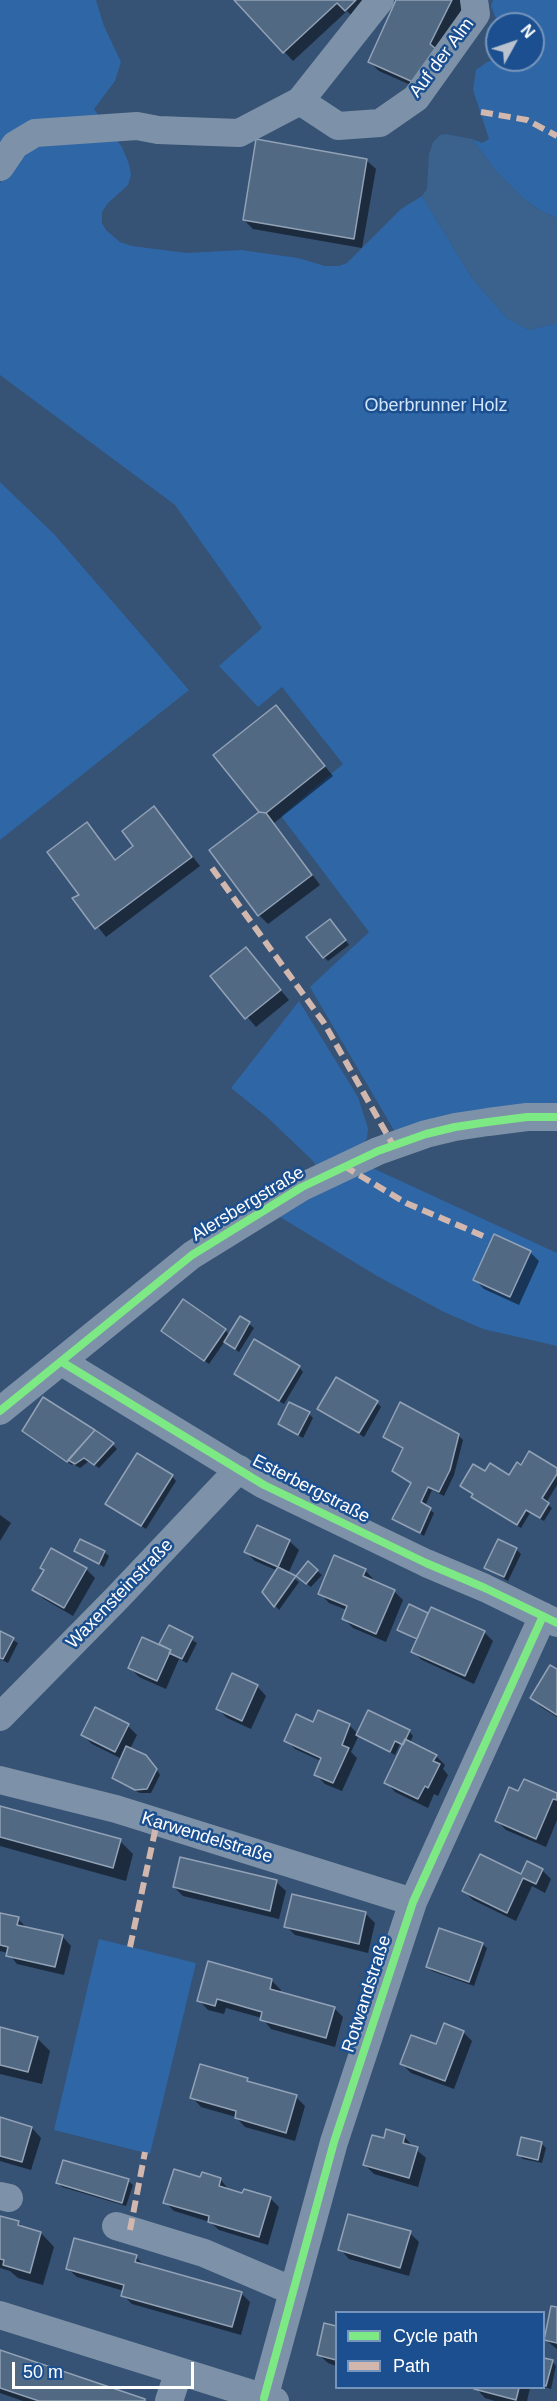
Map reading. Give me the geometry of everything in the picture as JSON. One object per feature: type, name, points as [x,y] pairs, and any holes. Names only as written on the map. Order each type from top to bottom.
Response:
[{"type":"street","points":[[0,167],[15,145],[35,133],[137,126],[158,130],[238,133],[300,101],[380,0]]},
{"type":"street","name":"Auf der Alm","points":[[300,101],[338,126],[380,123],[416,98],[476,14],[474,0]]},
{"type":"street","name":"Alersbergstraße","points":[[0,1411],[192,1255],[268,1207],[344,1166],[393,1145],[455,1127],[527,1117],[557,1117]]},
{"type":"street","name":"Esterbergstraße","points":[[62,1362],[264,1485],[372,1538],[550,1619]]},
{"type":"street","name":"Waxensteinstraße","points":[[0,1718],[239,1469]]},
{"type":"street","name":"Rotwandstraße","points":[[269,2399],[293,2291],[334,2142],[413,1902],[550,1619]]},
{"type":"street","name":"Karwendelstraße","points":[[0,1780],[116,1809],[413,1902]]},
{"type":"street","points":[[116,2226],[204,2253],[293,2291]]},
{"type":"street","points":[[0,2315],[269,2399]]},
{"type":"street","points":[[169,2401],[179,2371]]},
{"type":"green space","name":"Oberbrunner Holz","points":[[0,0],[96,0],[104,26],[121,62],[115,81],[94,109],[122,147],[129,164],[131,175],[128,185],[108,203],[102,212],[102,223],[106,230],[120,242],[132,246],[187,253],[241,250],[298,258],[325,266],[339,266],[347,263],[401,209],[422,196],[472,278],[507,318],[529,330],[557,323],[557,1111],[395,1132],[310,987],[369,932],[281,816],[343,764],[282,687],[258,707],[219,666],[262,628],[175,505],[0,375],[0,183],[8,170],[0,161]]},
{"type":"green space","points":[[493,0],[557,0],[557,218],[541,211],[524,199],[496,171],[472,139],[482,143],[489,139],[473,90],[476,70],[485,63],[485,72],[545,72],[545,12],[493,12],[491,6]]},
{"type":"green space","points":[[0,482],[54,534],[189,690],[0,840]]},
{"type":"green space","points":[[299,1001],[358,1097],[368,1128],[367,1138],[362,1146],[320,1172],[313,1161],[267,1117],[231,1088]]},
{"type":"green space","points":[[366,1165],[557,1253],[557,1346],[483,1329],[444,1312],[377,1276],[280,1217]]},
{"type":"green space","points":[[99,1939],[196,1963],[150,2154],[54,2130]]},
{"type":"shaded area","points":[[440,135],[472,139],[496,171],[524,199],[541,211],[557,218],[557,323],[529,330],[507,318],[472,278],[422,196],[427,189],[429,154],[433,142]]},
{"type":"building","points":[[234,0],[356,0],[345,11],[337,3],[283,53]]},
{"type":"building","points":[[396,0],[452,0],[430,44],[436,49],[413,82],[368,62]]},
{"type":"building","points":[[256,139],[367,159],[354,239],[243,220]]},
{"type":"building","points":[[276,705],[325,766],[266,813],[259,812],[213,755]]},
{"type":"building","points":[[154,806],[192,857],[95,929],[72,898],[79,895],[47,852],[87,822],[115,860],[133,846],[122,831]]},
{"type":"building","points":[[259,812],[266,813],[312,875],[258,916],[209,850]]},
{"type":"building","points":[[330,919],[346,940],[323,958],[306,937]]},
{"type":"building","points":[[246,947],[281,990],[245,1019],[210,976]]},
{"type":"building","points":[[494,1234],[531,1251],[510,1297],[473,1280]]},
{"type":"building","points":[[183,1299],[226,1329],[204,1361],[161,1331]]},
{"type":"building","points":[[240,1316],[250,1322],[235,1349],[224,1342]]},
{"type":"building","points":[[254,1339],[300,1366],[279,1401],[234,1374]]},
{"type":"building","points":[[336,1377],[378,1401],[359,1433],[317,1409]]},
{"type":"building","points":[[43,1397],[95,1430],[67,1462],[22,1431]]},
{"type":"building","points":[[289,1402],[310,1412],[298,1435],[278,1424]]},
{"type":"building","points":[[400,1402],[459,1434],[450,1470],[439,1492],[428,1487],[421,1502],[431,1508],[420,1533],[392,1519],[411,1483],[392,1471],[403,1448],[383,1437]]},
{"type":"building","points":[[95,1430],[114,1443],[94,1465],[84,1458],[75,1464],[68,1460]]},
{"type":"building","points":[[529,1451],[557,1468],[557,1474],[542,1498],[549,1503],[540,1518],[526,1510],[517,1525],[471,1497],[473,1494],[460,1486],[473,1464],[485,1471],[490,1463],[509,1475],[517,1462],[521,1465]]},
{"type":"building","points":[[137,1453],[173,1475],[141,1526],[105,1504]]},
{"type":"building","points":[[257,1525],[290,1540],[278,1567],[244,1552]]},
{"type":"building","points":[[80,1539],[105,1551],[99,1564],[74,1551]]},
{"type":"building","points":[[498,1539],[517,1548],[504,1577],[484,1568]]},
{"type":"building","points":[[51,1548],[87,1568],[64,1608],[32,1590],[44,1570],[40,1568]]},
{"type":"building","points":[[334,1555],[366,1569],[363,1576],[395,1590],[376,1634],[342,1619],[347,1606],[318,1594]]},
{"type":"building","points":[[308,1561],[318,1570],[306,1584],[296,1576]]},
{"type":"building","points":[[278,1567],[296,1576],[274,1607],[262,1592]]},
{"type":"building","points":[[409,1604],[428,1613],[417,1639],[397,1630]]},
{"type":"building","points":[[431,1607],[485,1631],[465,1676],[411,1652]]},
{"type":"building","points":[[169,1625],[193,1637],[182,1659],[169,1653],[171,1650],[159,1644]]},
{"type":"building","points":[[0,1631],[14,1638],[3,1659],[0,1658]]},
{"type":"building","points":[[142,1637],[171,1650],[157,1681],[128,1668]]},
{"type":"building","points":[[550,1665],[557,1669],[557,1715],[530,1698]]},
{"type":"building","points":[[232,1673],[258,1685],[242,1721],[216,1709]]},
{"type":"building","points":[[95,1707],[129,1724],[115,1752],[81,1735]]},
{"type":"building","points":[[318,1710],[350,1724],[342,1745],[349,1748],[333,1783],[314,1775],[321,1758],[284,1741],[296,1714],[313,1722]]},
{"type":"building","points":[[368,1710],[410,1730],[403,1745],[395,1741],[390,1752],[356,1735]]},
{"type":"building","points":[[405,1739],[437,1755],[433,1761],[440,1764],[428,1788],[425,1786],[418,1799],[384,1783]]},
{"type":"building","points":[[126,1746],[146,1755],[157,1769],[147,1789],[135,1790],[112,1778]]},
{"type":"building","points":[[524,1779],[557,1793],[557,1800],[553,1799],[536,1839],[495,1821],[509,1787],[518,1791]]},
{"type":"building","points":[[0,1806],[121,1839],[113,1868],[0,1837]]},
{"type":"building","points":[[480,1854],[521,1874],[527,1861],[543,1869],[536,1884],[523,1878],[507,1913],[462,1891]]},
{"type":"building","points":[[180,1857],[277,1880],[270,1911],[173,1887]]},
{"type":"building","points":[[292,1894],[366,1912],[359,1944],[284,1927]]},
{"type":"building","points":[[0,1913],[19,1917],[17,1925],[63,1935],[55,1967],[6,1956],[8,1947],[0,1945]]},
{"type":"building","points":[[439,1928],[483,1943],[469,1982],[426,1967]]},
{"type":"building","points":[[208,1961],[272,1979],[270,1989],[335,2007],[326,2038],[260,2020],[262,2012],[217,1999],[215,2006],[197,2001]]},
{"type":"building","points":[[444,2023],[464,2031],[445,2081],[400,2064],[411,2035],[436,2044]]},
{"type":"building","points":[[0,2027],[38,2037],[28,2072],[0,2065]]},
{"type":"building","points":[[200,2064],[248,2078],[247,2081],[297,2095],[286,2133],[235,2118],[236,2111],[190,2098]]},
{"type":"building","points":[[0,2117],[32,2127],[22,2162],[0,2156]]},
{"type":"building","points":[[386,2129],[405,2135],[403,2143],[418,2147],[409,2178],[363,2165],[372,2135],[384,2138]]},
{"type":"building","points":[[521,2137],[542,2142],[538,2160],[517,2155]]},
{"type":"building","points":[[63,2160],[129,2179],[122,2203],[56,2183]]},
{"type":"building","points":[[174,2169],[200,2177],[202,2172],[221,2178],[219,2186],[242,2193],[244,2189],[271,2197],[259,2237],[208,2222],[209,2216],[163,2203]]},
{"type":"building","points":[[348,2214],[411,2231],[400,2268],[338,2250]]},
{"type":"building","points":[[0,2216],[19,2221],[18,2225],[41,2232],[30,2273],[3,2265],[4,2260],[0,2259]]},
{"type":"building","points":[[74,2238],[137,2255],[135,2262],[242,2292],[232,2327],[121,2296],[124,2285],[66,2269]]},
{"type":"building","points":[[551,2306],[557,2307],[557,2343],[545,2340]]},
{"type":"building","points":[[324,2323],[335,2326],[335,2360],[317,2355]]},
{"type":"building","points":[[0,2350],[145,2399],[145,2401],[39,2401],[0,2388]]},
{"type":"building","points":[[545,2358],[553,2360],[545,2386]]},
{"type":"building","points":[[474,2389],[519,2389],[516,2400]]},
{"type":"marked path","points":[[481,112],[527,120],[557,136]]},
{"type":"marked path","points":[[212,868],[324,1023],[393,1145]]},
{"type":"marked path","points":[[344,1166],[406,1203],[488,1238]]},
{"type":"marked path","points":[[130,1947],[157,1822]]},
{"type":"marked path","points":[[130,2230],[145,2152]]},
{"type":"cycle path","points":[[0,1411],[192,1255],[302,1187],[378,1151],[426,1134],[488,1122],[527,1117],[557,1117]]},
{"type":"cycle path","points":[[62,1362],[264,1485],[557,1623]]},
{"type":"cycle path","points":[[264,2398],[334,2142],[413,1902],[543,1616]]}]
